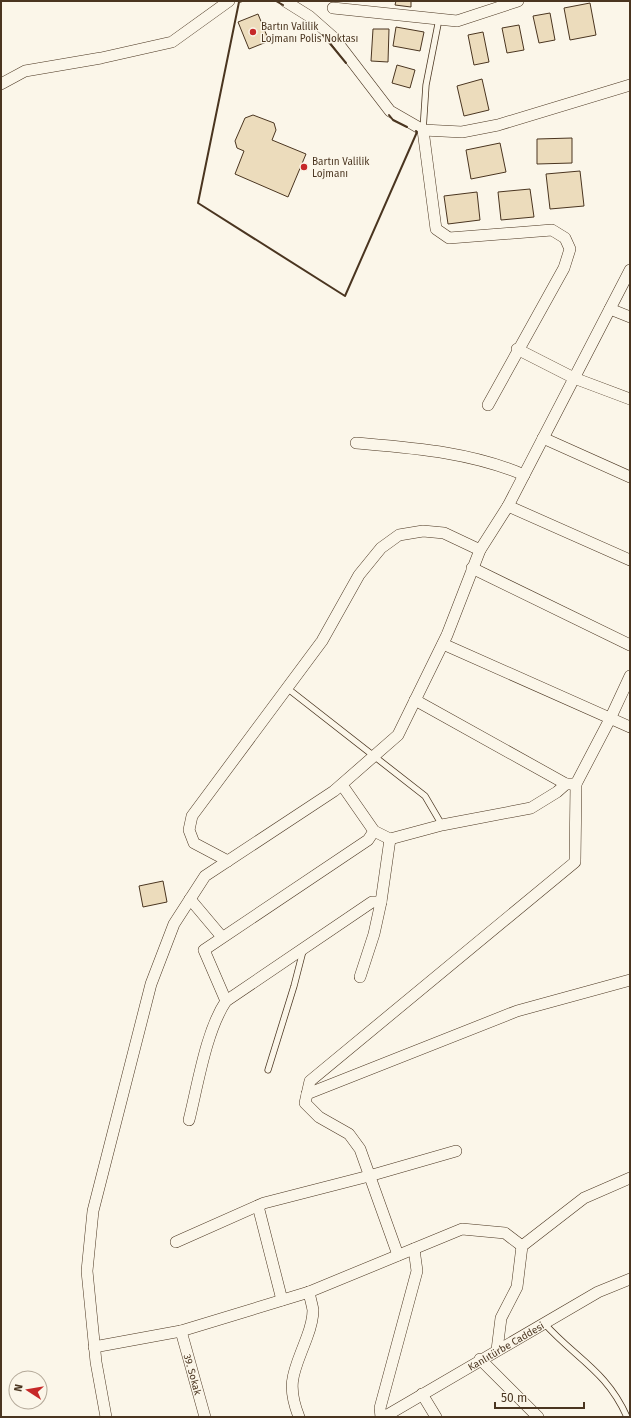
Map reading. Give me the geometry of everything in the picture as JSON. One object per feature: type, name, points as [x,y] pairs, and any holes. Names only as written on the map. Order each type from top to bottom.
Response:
[{"type":"street","points":[[1,84],[26,71],[101,58],[172,42],[229,1]]},
{"type":"street","points":[[285,1],[309,16],[334,38],[390,110],[423,130],[462,132],[498,125],[630,85]]},
{"type":"street","points":[[333,8],[457,21],[518,1]]},
{"type":"street","points":[[423,130],[436,229],[449,238],[552,230],[565,238],[570,249],[564,268],[517,350],[488,405]]},
{"type":"street","points":[[106,1417],[94,1347],[87,1271],[93,1211],[151,984],[174,924],[205,876],[342,784],[398,735],[443,644],[480,550],[508,506],[630,270]]},
{"type":"street","points":[[610,309],[630,317]]},
{"type":"street","points":[[517,350],[574,378],[630,399]]},
{"type":"street","points":[[543,438],[630,477]]},
{"type":"street","points":[[356,443],[422,449],[464,456],[504,467],[524,475]]},
{"type":"street","points":[[508,506],[630,560]]},
{"type":"street","points":[[228,861],[194,843],[189,830],[192,816],[322,641],[365,565],[389,541],[398,535],[406,533],[434,531],[454,537],[480,550]]},
{"type":"street","points":[[472,568],[630,644]]},
{"type":"street","points":[[443,644],[630,728]]},
{"type":"street","points":[[342,784],[374,831],[390,839],[442,825],[531,808],[571,784],[610,719],[630,676]]},
{"type":"street","points":[[415,700],[571,784]]},
{"type":"street","points":[[398,1255],[360,1149],[349,1134],[319,1117],[305,1103],[310,1081],[575,862],[571,784]]},
{"type":"street","points":[[226,1001],[204,950],[368,840],[374,831]]},
{"type":"street","points":[[360,977],[374,934],[381,902],[390,839]]},
{"type":"street","points":[[190,898],[222,938]]},
{"type":"street","points":[[190,1120],[211,1033],[218,1012],[226,1001],[372,902],[381,902]]},
{"type":"street","points":[[307,1094],[517,1011],[630,980]]},
{"type":"street","points":[[176,1242],[258,1206],[456,1151]]},
{"type":"street","points":[[497,1350],[500,1318],[517,1287],[522,1246],[584,1198],[630,1178]]},
{"type":"street","points":[[258,1206],[282,1300]]},
{"type":"street","points":[[94,1347],[181,1331],[309,1292],[462,1229],[505,1233],[522,1246]]},
{"type":"street","points":[[382,1417],[380,1408],[417,1271],[414,1249]]},
{"type":"street","name":"Kanlıtürbe Caddesi","points":[[382,1417],[598,1292],[629,1282]]},
{"type":"street","points":[[299,1417],[292,1400],[293,1373],[310,1328],[313,1311],[309,1292]]},
{"type":"street","name":"39. Sokak","points":[[181,1331],[205,1417]]},
{"type":"street","points":[[480,1360],[538,1417]]},
{"type":"street","points":[[422,1394],[436,1417]]},
{"type":"lane","points":[[423,130],[426,85],[439,19]]},
{"type":"lane","points":[[287,688],[425,796],[442,825]]},
{"type":"lane","points":[[268,1070],[294,986],[303,948]]},
{"type":"lane","points":[[544,1323],[601,1375],[616,1396],[627,1417]]},
{"type":"building","points":[[396,1],[411,1],[411,7],[395,5]]},
{"type":"building","points":[[590,3],[596,35],[570,40],[564,8]]},
{"type":"building","points":[[550,13],[555,40],[539,43],[533,16]]},
{"type":"building","name":"Bartın Valilik Lojmanı Polis Noktası","points":[[258,14],[269,41],[249,49],[238,22]]},
{"type":"building","points":[[519,25],[524,50],[507,53],[502,28]]},
{"type":"building","points":[[396,27],[424,32],[420,51],[393,46]]},
{"type":"building","points":[[373,29],[389,29],[388,62],[371,61]]},
{"type":"building","points":[[483,32],[489,62],[474,65],[468,35]]},
{"type":"building","points":[[397,65],[415,70],[410,88],[392,83]]},
{"type":"building","points":[[482,79],[489,110],[464,116],[457,86]]},
{"type":"building","name":"Bartın Valilik Lojmanı","points":[[253,115],[274,123],[276,130],[272,140],[306,154],[288,197],[235,174],[244,151],[237,148],[235,141],[245,118]]},
{"type":"building","points":[[572,138],[572,163],[537,164],[537,139]]},
{"type":"building","points":[[500,143],[506,172],[471,179],[466,150]]},
{"type":"building","points":[[580,171],[584,206],[550,209],[546,174]]},
{"type":"building","points":[[530,189],[534,217],[501,220],[498,192]]},
{"type":"building","points":[[477,192],[480,220],[448,224],[444,196]]},
{"type":"building","points":[[163,881],[167,902],[143,907],[139,886]]},
{"type":"wall","points":[[242,1],[239,2],[198,203],[345,296],[417,132],[416,131]]},
{"type":"wall","points":[[276,1],[283,5]]},
{"type":"wall","points":[[323,35],[346,63]]},
{"type":"wall","points":[[389,115],[393,120],[407,127]]},
{"type":"place","name":"Bartın Valilik Lojmanı Polis Noktası","points":[[253,32]]},
{"type":"place","name":"Bartın Valilik Lojmanı","points":[[304,167]]}]
